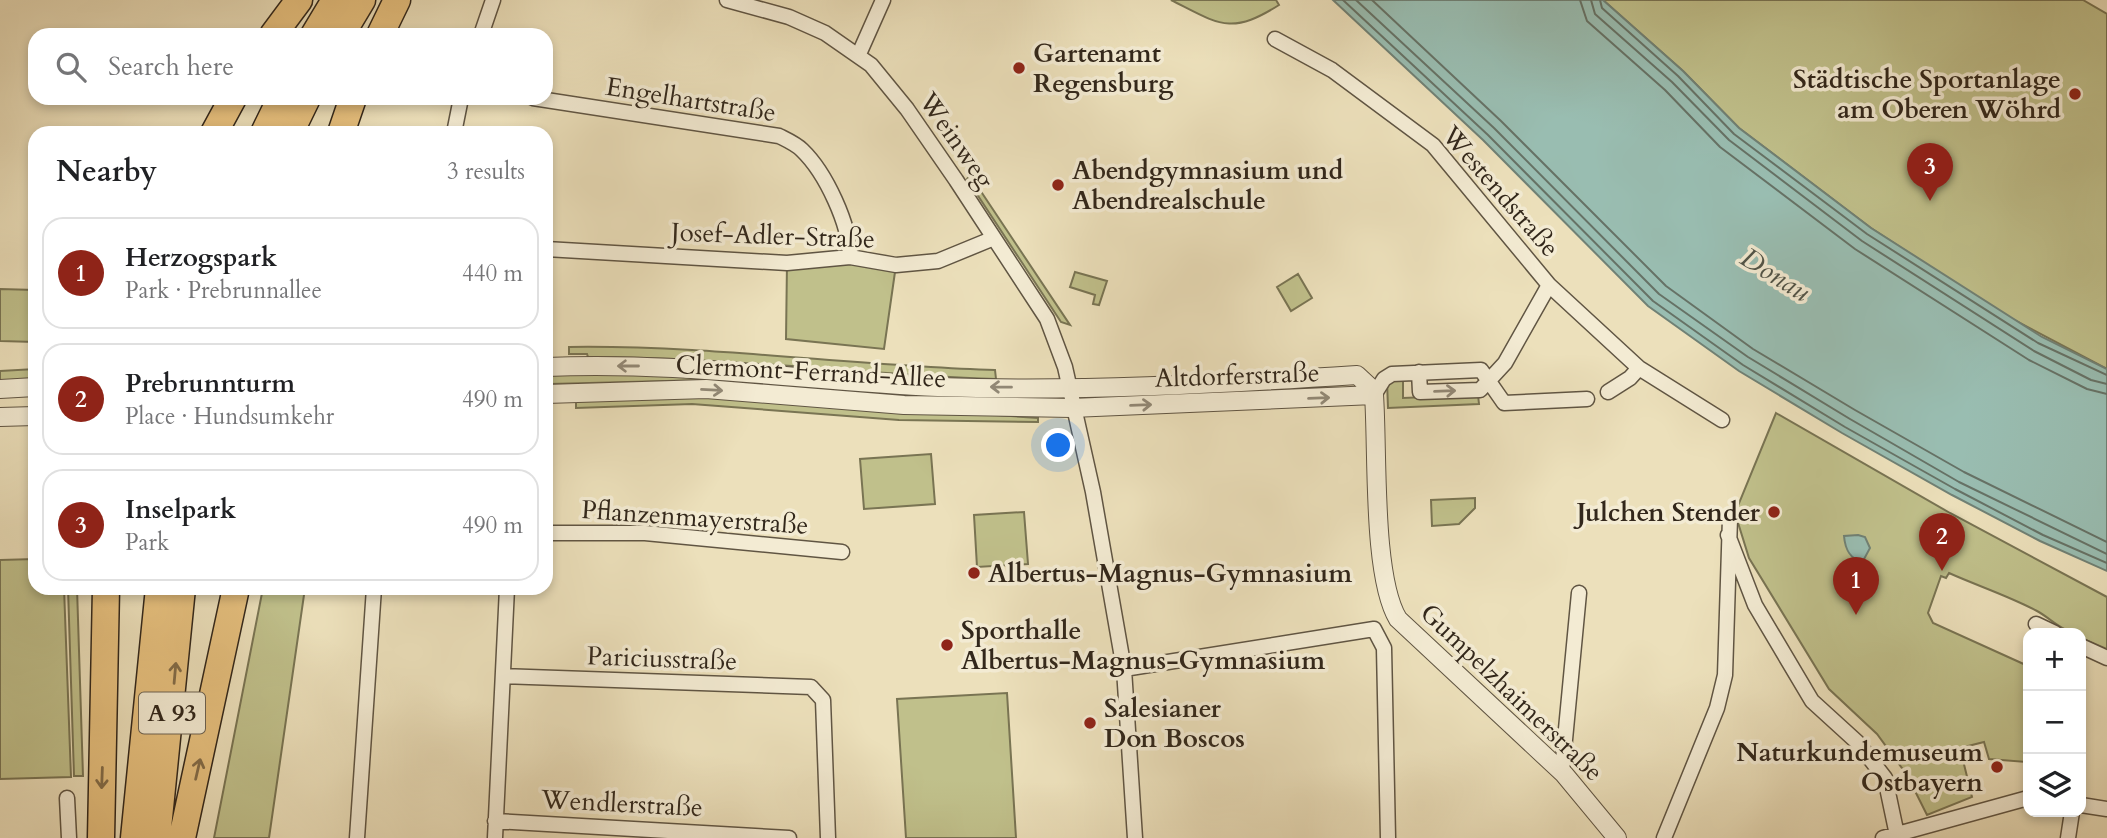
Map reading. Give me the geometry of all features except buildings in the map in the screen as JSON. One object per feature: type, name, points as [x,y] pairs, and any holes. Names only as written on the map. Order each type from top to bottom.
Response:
[{"type":"highway","points":[[278,28],[299,0]]},
{"type":"highway","points":[[318,28],[335,0]]},
{"type":"highway","points":[[345,28],[362,0]]},
{"type":"highway","points":[[383,28],[397,0]]},
{"type":"highway","points":[[218,126],[229,105]]},
{"type":"highway","points":[[267,126],[278,105]]},
{"type":"highway","points":[[293,126],[304,105]]},
{"type":"highway","points":[[343,126],[351,105]]},
{"type":"highway","points":[[101,838],[106,595]]},
{"type":"highway","name":"A 93","points":[[134,838],[158,595]]},
{"type":"highway","name":"A 93","points":[[157,838],[181,595]]},
{"type":"highway","points":[[183,838],[235,595]]},
{"type":"street","points":[[484,28],[494,0]]},
{"type":"street","name":"Weinweg","points":[[727,0],[789,17],[825,33],[859,54],[907,109],[1046,319],[1063,359],[1093,492],[1124,669],[1135,838]]},
{"type":"street","points":[[859,54],[883,0]]},
{"type":"street","name":"Westendstraße","points":[[1275,39],[1332,70],[1433,145],[1549,285],[1639,368],[1722,420]]},
{"type":"street","name":"Engelhartstraße","points":[[553,101],[779,136],[801,148],[818,169],[850,237],[850,257]]},
{"type":"street","points":[[455,126],[460,105]]},
{"type":"street","name":"Josef-Adler-Straße","points":[[553,249],[787,263],[850,257],[896,265],[938,261],[994,237]]},
{"type":"street","name":"Westendstraße","points":[[1488,382],[1505,363],[1549,285]]},
{"type":"street","name":"Clermont-Ferrand-Allee","points":[[553,367],[664,366],[872,383],[1069,388]]},
{"type":"street","points":[[1608,392],[1630,378],[1639,368]]},
{"type":"street","name":"Altdorferstraße","points":[[1069,388],[1481,370],[1504,403],[1587,399]]},
{"type":"street","points":[[1374,395],[1384,379],[1392,374]]},
{"type":"street","points":[[1357,375],[1371,388],[1374,395]]},
{"type":"street","points":[[0,389],[28,387]]},
{"type":"street","name":"Clermont-Ferrand-Allee","points":[[553,394],[706,389],[904,405],[1072,408]]},
{"type":"street","name":"Altdorferstraße","points":[[1072,408],[1374,395]]},
{"type":"street","name":"Gumpelzhaimerstraße","points":[[1374,395],[1382,572],[1391,609],[1398,620],[1562,771],[1617,838]]},
{"type":"street","points":[[0,417],[28,416]]},
{"type":"street","points":[[1664,838],[1717,708],[1725,675],[1730,518]]},
{"type":"street","name":"Pflanzenmayerstraße","points":[[553,533],[645,533],[842,552]]},
{"type":"street","points":[[1728,535],[1755,604],[1812,702],[1857,742],[1885,778],[1890,836],[2023,799]]},
{"type":"street","points":[[1562,771],[1579,593]]},
{"type":"street","points":[[356,838],[373,595]]},
{"type":"street","points":[[495,838],[507,595]]},
{"type":"street","points":[[2036,624],[2044,628]]},
{"type":"street","points":[[1124,669],[1374,629],[1384,648],[1388,838]]},
{"type":"street","points":[[2086,648],[2107,658]]},
{"type":"street","name":"Pariciusstraße","points":[[503,676],[811,687],[818,691],[823,700],[828,838]]},
{"type":"street","points":[[67,798],[69,838]]},
{"type":"street","points":[[2086,806],[2107,809]]},
{"type":"street","points":[[2068,838],[2070,817]]},
{"type":"street","name":"Wendlerstraße","points":[[495,821],[789,838]]},
{"type":"green space","points":[[1171,0],[1276,0],[1279,5],[1248,21],[1225,23]]},
{"type":"green space","points":[[1603,0],[2083,0],[2107,14],[2107,369],[2001,313],[1871,228],[1739,128],[1683,71]]},
{"type":"green space","points":[[970,175],[1070,325],[1061,322],[967,179]]},
{"type":"green space","points":[[850,257],[896,265],[884,349],[786,339],[787,263]]},
{"type":"green space","points":[[1075,272],[1107,281],[1099,305],[1093,304],[1095,295],[1070,287]]},
{"type":"green space","points":[[1298,274],[1312,298],[1291,311],[1277,287]]},
{"type":"green space","points":[[0,289],[28,290],[28,342],[0,341]]},
{"type":"green space","points":[[569,347],[676,349],[995,370],[996,379],[690,360],[588,357],[587,354],[569,354]]},
{"type":"green space","points":[[28,369],[28,379],[0,381],[0,371]]},
{"type":"green space","points":[[638,370],[994,394],[916,397],[705,380],[553,384],[553,371]]},
{"type":"green space","points":[[1403,378],[1403,398],[1478,395],[1479,404],[1388,408],[1387,381]]},
{"type":"green space","points":[[681,393],[1038,418],[1038,422],[899,420],[692,404],[576,408],[576,399]]},
{"type":"green space","points":[[1776,413],[1950,513],[2107,597],[2107,649],[2086,640],[2086,628],[2063,628],[2016,601],[1949,573],[1946,578],[1941,576],[1928,613],[1933,623],[2023,664],[2023,762],[1989,759],[1984,742],[1960,748],[1972,797],[1927,815],[1907,775],[1877,734],[1829,689],[1749,558],[1735,513]]},
{"type":"green space","points":[[931,454],[935,504],[864,509],[860,459]]},
{"type":"green space","points":[[1475,498],[1475,508],[1459,524],[1432,526],[1431,500]]},
{"type":"green space","points":[[1024,512],[1028,564],[977,567],[974,515]]},
{"type":"green space","points":[[28,559],[28,595],[64,595],[71,777],[0,779],[0,560]]},
{"type":"green space","points":[[68,595],[77,595],[83,776],[74,776]]},
{"type":"green space","points":[[262,595],[304,595],[269,838],[214,838]]},
{"type":"green space","points":[[1007,693],[1016,838],[906,838],[897,699]]},
{"type":"water","name":"Donau","points":[[1333,0],[1603,0],[1683,71],[1739,128],[1871,228],[2042,337],[2107,369],[2107,571],[2040,541],[1842,433],[1739,371],[1648,306],[1483,140]]},
{"type":"water","points":[[1844,536],[1865,537],[1870,548],[1863,561],[1852,556]]},
{"type":"place","name":"Gartenamt Regensburg","points":[[1019,68]]},
{"type":"place","name":"Städtische Sportanlage am Oberen Wöhrd","points":[[2075,94]]},
{"type":"place","name":"Abendgymnasium und Abendrealschule","points":[[1058,185]]},
{"type":"place","name":"Inselpark","points":[[1930,201]]},
{"type":"place","name":"Julchen Stender","points":[[1774,512]]},
{"type":"place","name":"Prebrunnturm","points":[[1942,571]]},
{"type":"place","name":"Albertus-Magnus-Gymnasium","points":[[974,573]]},
{"type":"place","name":"Herzogspark","points":[[1856,615]]},
{"type":"place","name":"Sporthalle Albertus-Magnus-Gymnasium","points":[[947,645]]},
{"type":"place","name":"Salesianer Don Boscos","points":[[1090,723]]},
{"type":"place","name":"Naturkundemuseum Ostbayern","points":[[1997,767]]}]
